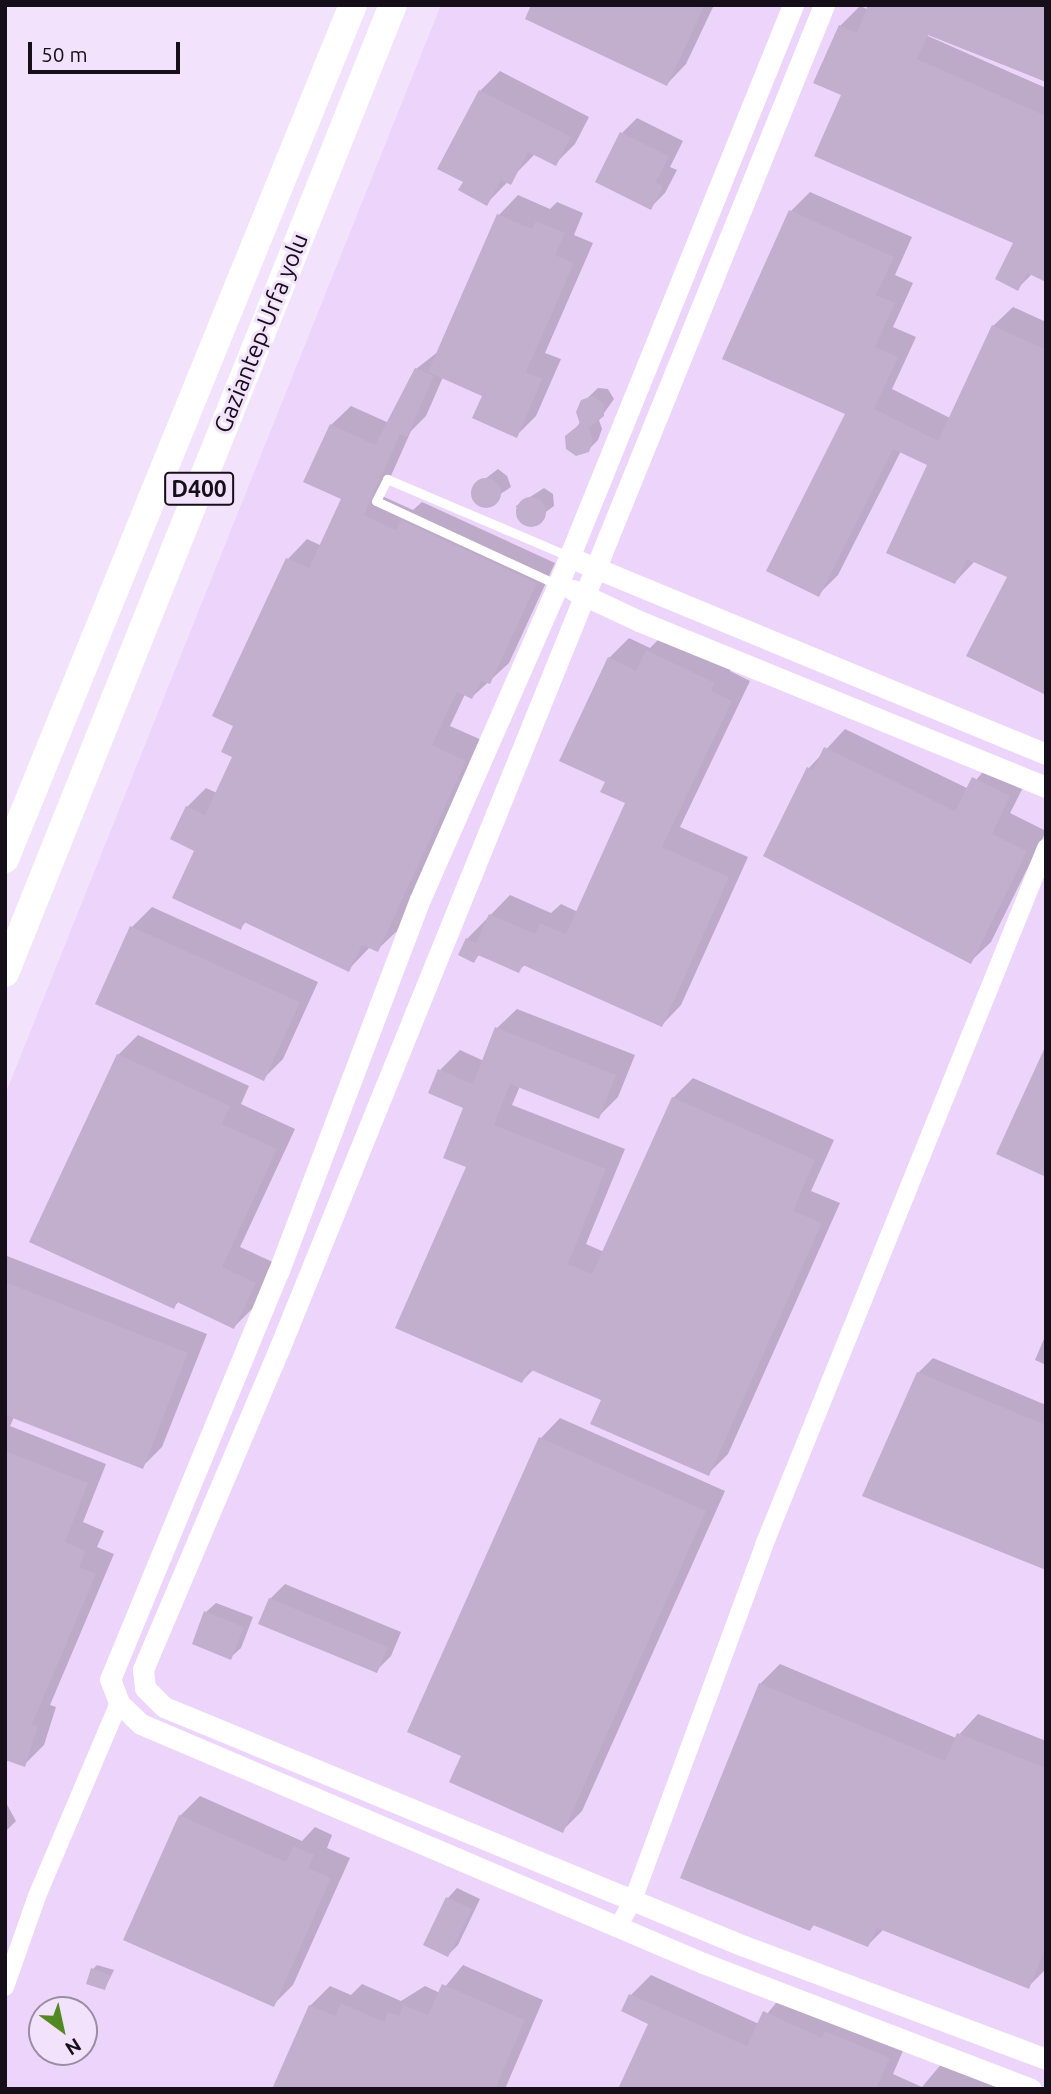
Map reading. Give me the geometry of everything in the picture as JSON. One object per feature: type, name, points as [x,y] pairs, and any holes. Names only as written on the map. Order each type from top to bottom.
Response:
[{"type":"highway","name":"Gaziantep-Urfa yolu","points":[[5,859],[353,5]]},
{"type":"highway","name":"Gaziantep-Urfa yolu","points":[[5,973],[393,5]]},
{"type":"street","points":[[793,5],[566,555],[558,585],[421,899],[278,1272],[110,1679],[119,1703],[141,1724],[618,1927],[1031,2089]]},
{"type":"street","points":[[824,5],[144,1669],[145,1688],[164,1707],[633,1900],[1046,2059]]},
{"type":"street","points":[[566,555],[594,569],[1046,754]]},
{"type":"street","points":[[558,585],[585,594],[639,621],[1046,787]]},
{"type":"street","points":[[618,1927],[633,1900],[764,1545],[1046,848]]},
{"type":"street","points":[[5,1987],[37,1896],[119,1703]]},
{"type":"lane","points":[[558,585],[376,501],[387,479],[566,555]]},
{"type":"shaded area","points":[[441,5],[1046,5],[1046,2089],[5,2089],[5,1095]]},
{"type":"building","points":[[531,5],[705,5],[667,86],[525,19]]},
{"type":"building","points":[[868,5],[1046,5],[1046,82],[928,35],[917,59],[1046,116],[1046,282],[1027,273],[1018,291],[995,279],[1013,243],[814,156],[841,95],[813,83],[839,25],[857,33]]},
{"type":"building","points":[[479,90],[571,137],[556,166],[528,152],[511,185],[501,180],[487,206],[458,190],[463,182],[437,169]]},
{"type":"building","points":[[620,132],[669,156],[656,182],[663,186],[651,210],[595,182]]},
{"type":"building","points":[[789,210],[894,257],[876,295],[895,303],[875,347],[898,357],[874,409],[938,441],[992,325],[1046,350],[1046,695],[966,656],[1007,577],[967,559],[955,584],[886,553],[927,465],[893,449],[819,597],[766,571],[845,414],[722,359]]},
{"type":"building","points":[[497,214],[532,229],[536,221],[565,233],[555,255],[574,263],[526,372],[542,379],[517,438],[472,418],[482,396],[428,372]]},
{"type":"building","points":[[415,368],[434,376],[407,437],[400,434],[364,515],[396,530],[401,520],[537,583],[490,684],[481,681],[472,699],[457,692],[432,745],[466,761],[378,952],[362,945],[349,972],[244,922],[241,930],[172,898],[194,851],[170,839],[186,806],[205,815],[232,757],[221,752],[233,726],[212,716],[286,558],[309,568],[341,499],[303,482],[330,424],[375,445]]},
{"type":"building","points":[[593,396],[603,403],[604,416],[589,428],[593,440],[589,452],[576,456],[566,449],[565,436],[580,424],[576,412],[581,400]]},
{"type":"building","points":[[486,478],[492,479],[500,487],[500,499],[492,507],[486,508],[480,507],[472,499],[471,493],[472,487],[480,479]]},
{"type":"building","points":[[531,497],[537,498],[545,506],[545,518],[537,526],[531,527],[525,526],[517,518],[516,512],[517,506],[525,498]]},
{"type":"building","points":[[646,650],[715,683],[711,691],[732,701],[662,847],[729,877],[662,1027],[523,965],[519,973],[478,955],[474,963],[458,955],[466,938],[476,943],[489,914],[535,934],[540,923],[566,934],[625,803],[600,792],[605,782],[559,761],[608,657],[636,671]]},
{"type":"building","points":[[824,747],[955,811],[972,777],[1010,796],[992,834],[1027,851],[971,964],[763,856],[807,767],[813,770]]},
{"type":"building","points":[[130,926],[300,1002],[264,1081],[95,1004]]},
{"type":"building","points":[[495,1027],[616,1075],[599,1119],[510,1084],[494,1125],[606,1169],[568,1264],[592,1274],[672,1097],[815,1160],[793,1211],[822,1223],[709,1476],[590,1424],[601,1400],[529,1369],[522,1383],[395,1328],[466,1167],[443,1158],[463,1108],[428,1093],[438,1069],[473,1084]]},
{"type":"building","points":[[1046,1045],[1046,1177],[996,1154]]},
{"type":"building","points":[[117,1054],[230,1106],[222,1124],[277,1149],[222,1267],[256,1283],[234,1329],[177,1302],[174,1309],[29,1242]]},
{"type":"building","points":[[5,1282],[188,1353],[143,1469],[5,1415]]},
{"type":"building","points":[[917,1372],[1046,1425],[1046,1570],[862,1496]]},
{"type":"building","points":[[539,1437],[706,1511],[563,1833],[449,1782],[461,1756],[407,1732]]},
{"type":"building","points":[[5,1451],[88,1483],[65,1542],[86,1551],[79,1567],[96,1574],[32,1724],[38,1726],[25,1767],[5,1760]]},
{"type":"building","points":[[269,1598],[388,1647],[377,1673],[258,1624]]},
{"type":"building","points":[[204,1611],[244,1627],[231,1660],[192,1644]]},
{"type":"building","points":[[759,1683],[945,1761],[957,1733],[1046,1768],[1046,1947],[1029,1989],[877,1928],[868,1947],[813,1925],[810,1931],[680,1878]]},
{"type":"building","points":[[179,1815],[286,1862],[294,1846],[314,1855],[308,1868],[331,1878],[274,2007],[123,1940]]},
{"type":"building","points":[[446,1897],[472,1909],[448,1957],[423,1945]]},
{"type":"building","points":[[91,1968],[110,1975],[105,1990],[86,1984]]},
{"type":"building","points":[[442,1984],[525,2020],[495,2089],[272,2089],[309,2005],[335,2016],[341,2003],[384,2022],[388,2012],[399,2016],[403,2005],[428,2015]]},
{"type":"building","points":[[629,1994],[747,2046],[763,2011],[822,2038],[825,2031],[890,2058],[876,2089],[618,2089],[648,2024],[621,2011]]}]
